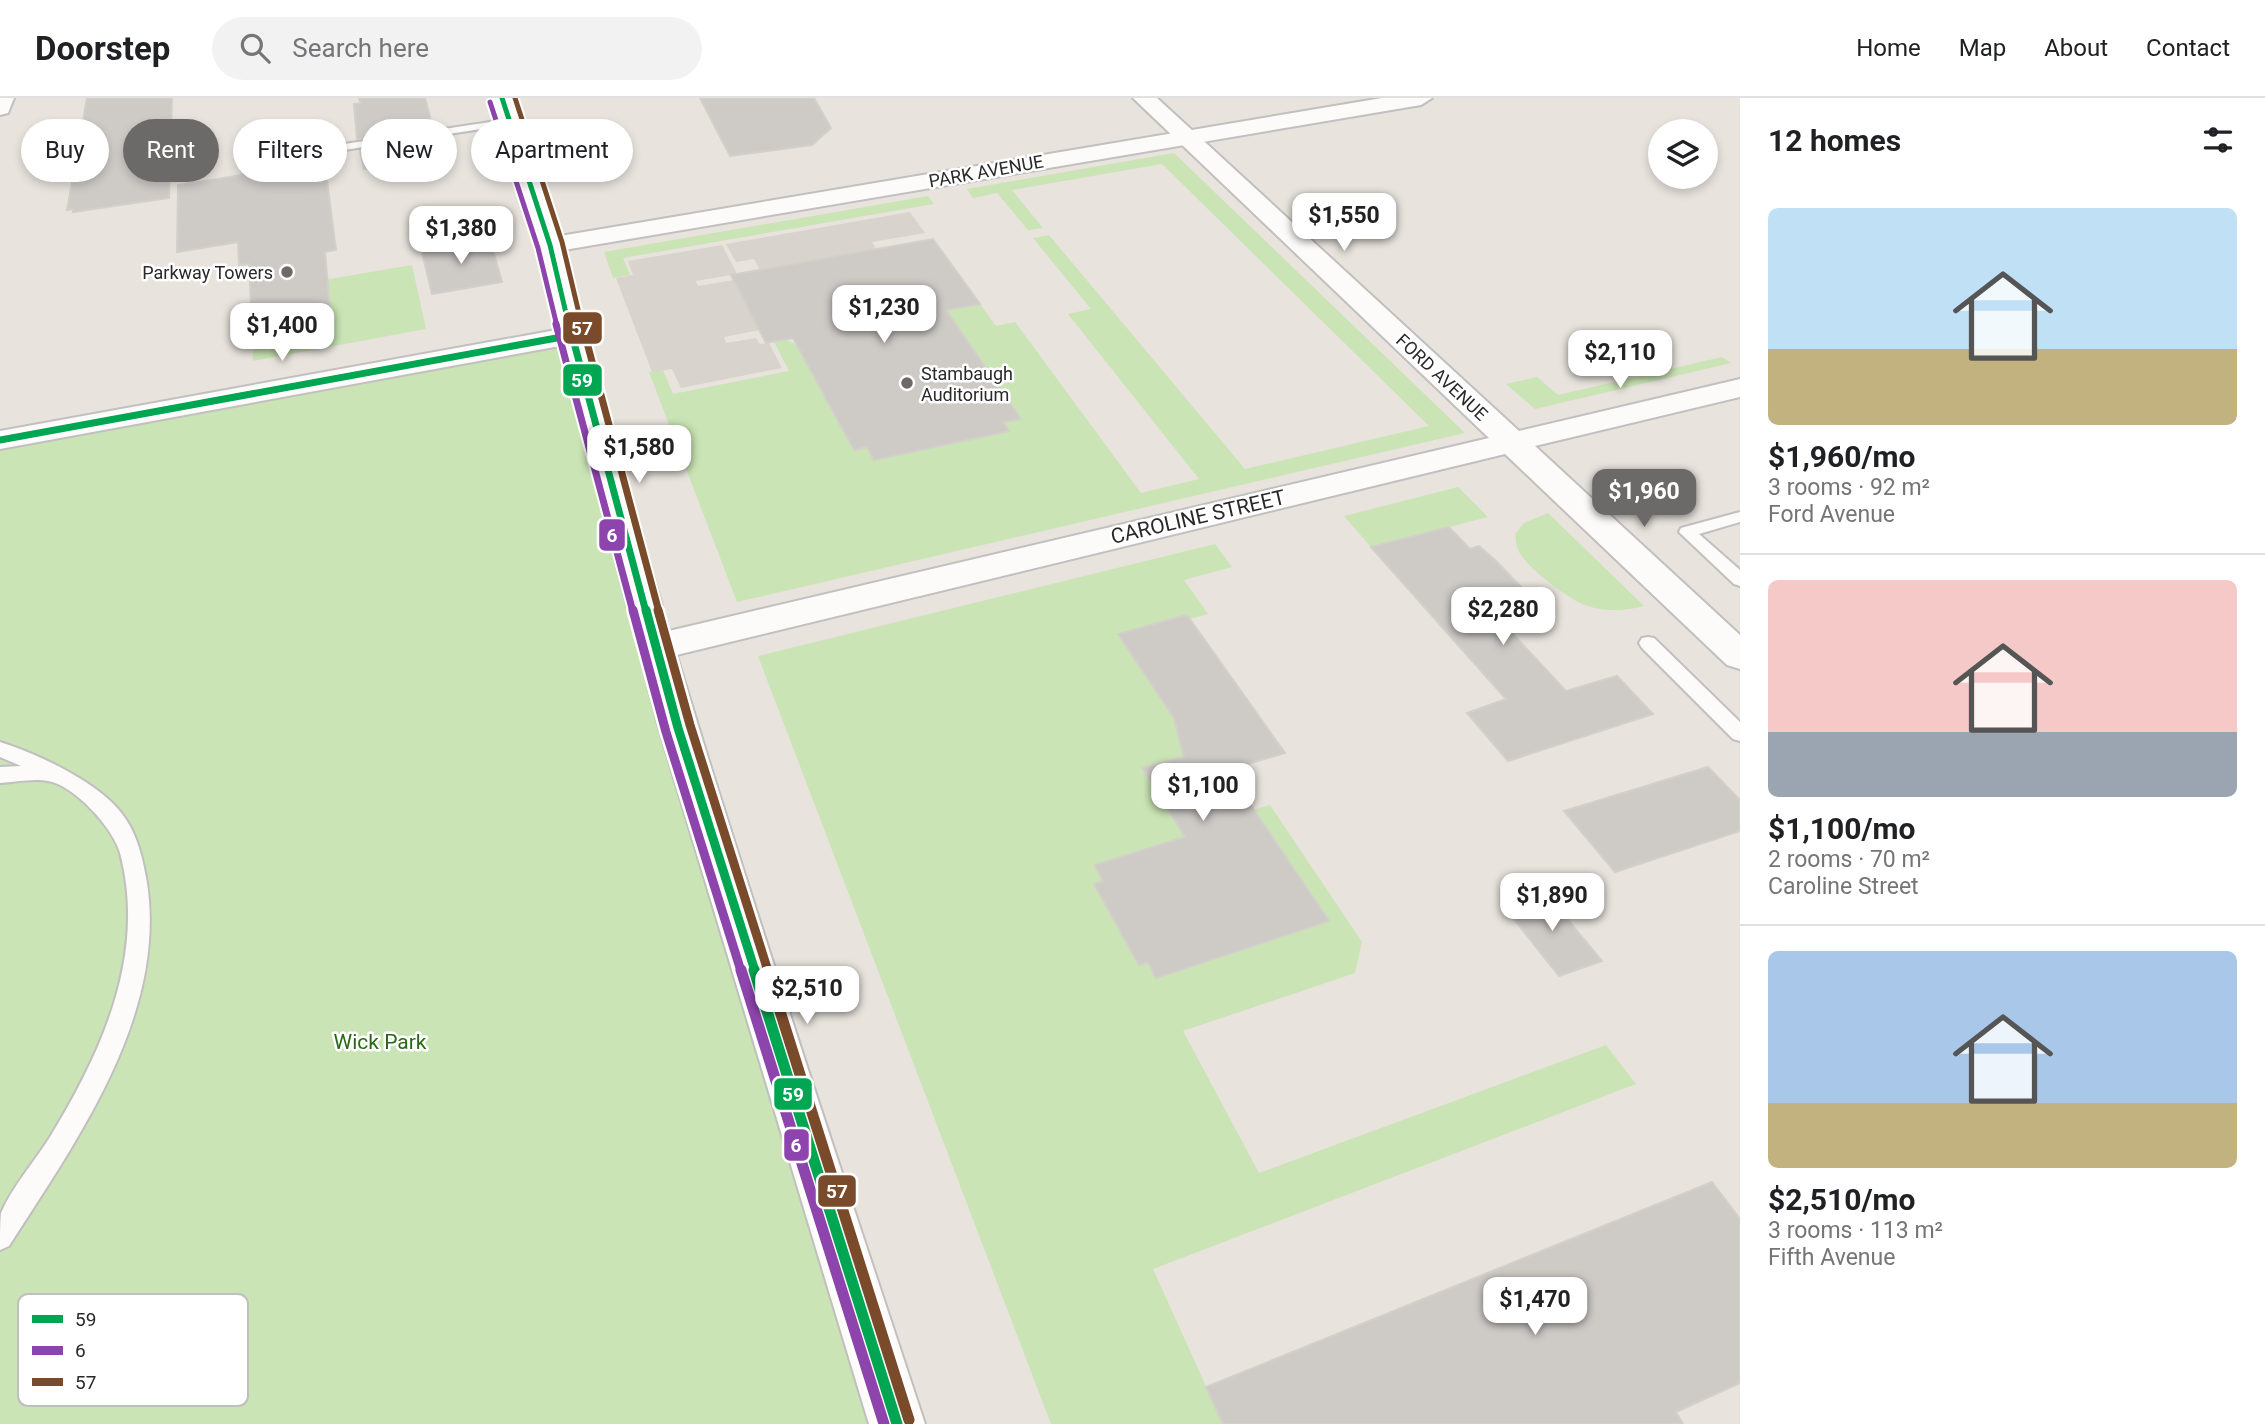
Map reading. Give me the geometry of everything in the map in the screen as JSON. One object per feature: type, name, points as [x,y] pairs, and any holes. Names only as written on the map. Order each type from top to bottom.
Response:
[{"type":"street","points":[[0,108],[3,98]]},
{"type":"street","points":[[502,98],[509,119]]},
{"type":"street","name":"FORD AVENUE","points":[[1144,98],[1740,656]]},
{"type":"street","name":"PARK AVENUE","points":[[550,245],[1422,98]]},
{"type":"street","points":[[530,182],[550,245],[656,647],[897,1424]]},
{"type":"street","points":[[0,440],[573,335]]},
{"type":"street","name":"CAROLINE STREET","points":[[656,647],[1740,388]]},
{"type":"lane","points":[[347,147],[471,128]]},
{"type":"lane","points":[[1740,517],[1687,532],[1740,580]]},
{"type":"lane","points":[[1648,643],[1740,734]]},
{"type":"lane","points":[[0,749],[84,793],[116,820],[134,863],[141,922],[132,980],[94,1085],[67,1136],[0,1237]]},
{"type":"lane","points":[[0,775],[49,773]]},
{"type":"green space","points":[[1174,153],[1465,433],[737,602],[649,372],[663,370],[673,394],[789,371],[774,342],[785,339],[797,345],[853,450],[867,447],[875,460],[1008,431],[1003,422],[1020,419],[946,310],[980,304],[996,326],[1015,322],[1141,493],[1199,479],[1068,314],[1091,309],[1033,238],[1049,235],[1245,469],[1429,426],[1162,164],[1012,190],[1043,228],[1028,230],[997,193],[973,198],[967,189]]},
{"type":"green space","points":[[928,196],[934,204],[623,258],[630,275],[613,278],[604,252]]},
{"type":"green space","points":[[412,265],[426,329],[253,361],[252,324],[330,310],[328,285],[318,281]]},
{"type":"green space","name":"Wick Park","points":[[573,335],[897,1424],[0,1424],[0,440]]},
{"type":"green space","points":[[1722,357],[1731,363],[1535,409],[1506,384],[1537,377],[1558,395]]},
{"type":"green space","points":[[1458,487],[1488,517],[1371,547],[1344,516]]},
{"type":"green space","points":[[1548,513],[1644,606],[1614,610],[1585,605],[1558,589],[1529,565],[1518,550],[1515,534],[1524,523]]},
{"type":"green space","points":[[1215,544],[1232,567],[1184,580],[1208,614],[1190,619],[1187,615],[1119,634],[1189,740],[1180,742],[1184,757],[1143,769],[1185,837],[1095,865],[1103,881],[1095,885],[1139,965],[1148,962],[1157,978],[1329,921],[1260,818],[1248,821],[1242,813],[1270,805],[1362,942],[1355,973],[1183,1031],[1259,1173],[1606,1045],[1636,1084],[1153,1269],[1223,1424],[1051,1424],[758,656]]},
{"type":"shaded area","points":[[910,212],[925,233],[872,242],[876,249],[760,270],[754,259],[736,262],[726,244]]},
{"type":"shaded area","points":[[722,245],[737,274],[696,281],[698,286],[734,280],[760,330],[724,337],[726,343],[756,338],[760,344],[769,343],[782,368],[681,388],[672,369],[652,372],[616,278],[633,275],[628,261]]},
{"type":"building","points":[[87,98],[172,98],[171,119],[123,119],[123,182],[169,182],[169,198],[73,212],[73,209],[67,210],[72,182],[109,182],[109,119],[83,119]]},
{"type":"building","points":[[359,98],[425,98],[431,119],[361,119],[361,138],[357,139],[354,104],[361,103]]},
{"type":"building","points":[[700,98],[814,98],[831,128],[812,145],[730,156]]},
{"type":"building","points":[[233,176],[233,182],[327,182],[336,250],[325,252],[330,310],[252,324],[249,264],[239,265],[238,242],[177,252],[178,185],[219,182],[219,179]]},
{"type":"building","points":[[483,238],[485,247],[492,246],[502,282],[432,294],[421,248]]},
{"type":"building","name":"Stambaugh Auditorium","points":[[933,239],[980,304],[946,310],[1021,419],[1003,422],[1009,431],[874,460],[867,447],[854,450],[793,338],[766,343],[731,275]]},
{"type":"building","points":[[1449,527],[1470,549],[1479,546],[1530,596],[1514,601],[1538,626],[1512,633],[1566,691],[1617,676],[1653,714],[1508,761],[1467,713],[1506,699],[1371,547]]},
{"type":"building","points":[[1187,615],[1285,753],[1227,770],[1329,921],[1156,978],[1148,962],[1139,965],[1094,884],[1103,881],[1095,865],[1185,837],[1143,768],[1184,757],[1174,718],[1118,634]]},
{"type":"building","points":[[1708,767],[1740,800],[1740,831],[1615,872],[1564,811]]},
{"type":"building","points":[[1544,891],[1602,961],[1559,976],[1502,904]]},
{"type":"building","points":[[1712,1182],[1740,1219],[1740,1383],[1676,1412],[1683,1424],[1223,1424],[1206,1387]]},
{"type":"transit line","name":"59","points":[[502,98],[550,245],[580,371],[678,728],[897,1424]]},
{"type":"transit line","name":"57","points":[[515,98],[562,242],[592,368],[690,725],[909,1420]]},
{"type":"transit line","name":"6","points":[[490,102],[538,248],[568,374],[666,732],[884,1424]]},
{"type":"transit line","name":"59","points":[[0,440],[573,335]]},
{"type":"place","name":"Parkway Towers","points":[[287,272]]},
{"type":"place","name":"Stambaugh Auditorium","points":[[907,383]]}]
